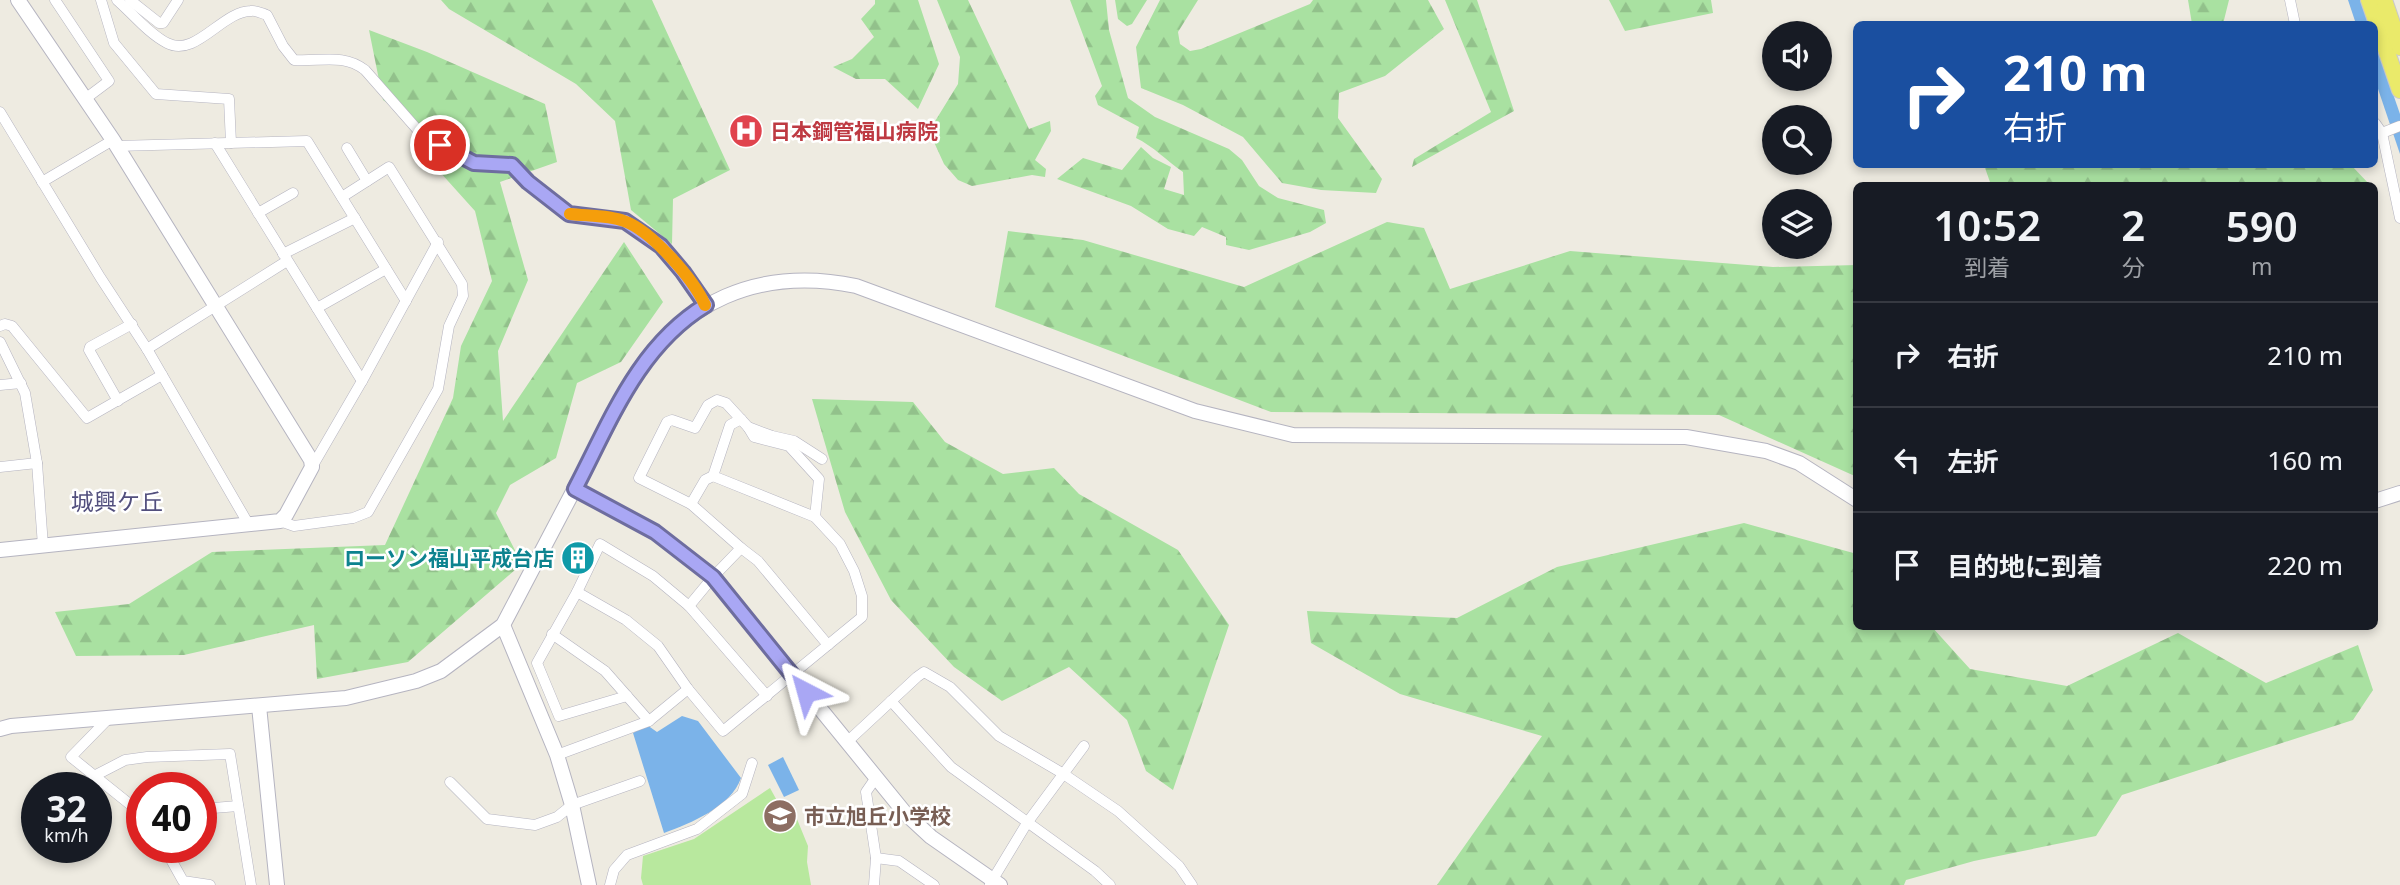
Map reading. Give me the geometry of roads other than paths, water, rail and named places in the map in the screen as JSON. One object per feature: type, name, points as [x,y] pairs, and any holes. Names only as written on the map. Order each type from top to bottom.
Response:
[{"type":"main road","points":[[2369,0],[2376,21]]},
{"type":"main road","points":[[2384,0],[2400,47]]},
{"type":"main road","points":[[2378,26],[2400,90]]},
{"type":"street","points":[[18,0],[115,143],[311,460],[312,467]]},
{"type":"street","points":[[55,0],[109,81],[85,99]]},
{"type":"street","points":[[101,0],[114,43],[156,94],[229,99],[231,143]]},
{"type":"street","points":[[117,0],[153,34],[177,47],[188,45],[232,16],[252,10],[267,15],[283,46],[294,60],[336,58],[354,62],[365,70],[423,136],[474,163],[512,165],[528,182],[569,214],[625,221],[661,246],[706,305]]},
{"type":"street","points":[[130,0],[159,23],[163,23],[178,0]]},
{"type":"street","points":[[2290,0],[2294,21]]},
{"type":"street","points":[[0,111],[100,277],[132,324],[250,525]]},
{"type":"street","points":[[2382,133],[2400,126]]},
{"type":"street","points":[[2378,127],[2382,133],[2400,218]]},
{"type":"street","points":[[42,182],[115,143],[307,141],[406,302]]},
{"type":"street","points":[[215,144],[362,381]]},
{"type":"street","points":[[347,148],[367,181]]},
{"type":"street","points":[[280,520],[293,526],[353,518],[368,512],[438,389],[449,326],[463,296],[462,284],[390,167],[342,197]]},
{"type":"street","points":[[258,213],[293,193]]},
{"type":"street","points":[[147,349],[217,306],[285,258],[355,218]]},
{"type":"street","points":[[0,551],[280,520],[286,515],[438,243]]},
{"type":"street","points":[[317,308],[386,269]]},
{"type":"street","points":[[0,729],[110,717],[346,698],[416,681],[441,671],[503,625],[640,366],[675,327],[706,305],[730,294],[779,282],[832,281],[856,286],[1195,411],[1293,435],[1686,437],[1766,451],[1799,463],[1853,497]]},
{"type":"street","points":[[118,401],[89,350],[132,324]]},
{"type":"street","points":[[0,326],[12,326],[87,418],[162,375]]},
{"type":"street","points":[[0,342],[25,393],[37,463],[43,546]]},
{"type":"street","points":[[0,385],[21,383]]},
{"type":"street","points":[[815,517],[819,479],[789,446],[754,437],[726,403],[717,400],[708,405],[695,428],[672,420],[667,422],[639,478],[691,504],[758,561],[828,645]]},
{"type":"street","points":[[691,504],[705,480],[713,476],[730,425],[744,423],[772,436],[794,441],[822,459]]},
{"type":"street","points":[[0,467],[37,463]]},
{"type":"street","points":[[577,592],[626,620],[657,646],[723,731],[862,617],[862,596],[854,571],[840,544],[815,517],[713,476]]},
{"type":"street","points":[[575,489],[655,532],[713,577],[905,813],[931,837],[994,883],[1027,823],[1084,746]]},
{"type":"street","points":[[2378,500],[2400,493]]},
{"type":"street","points":[[627,696],[559,716],[537,663],[577,592],[600,544],[653,576],[689,606],[767,696]]},
{"type":"street","points":[[689,606],[741,548]]},
{"type":"street","points":[[503,625],[557,755],[572,805],[589,885]]},
{"type":"street","points":[[552,634],[605,671],[649,721]]},
{"type":"street","points":[[847,742],[925,672],[950,687],[999,736],[1062,773],[1118,811],[1178,866],[1192,885]]},
{"type":"street","points":[[557,755],[649,721],[688,689]]},
{"type":"street","points":[[891,701],[951,767],[1095,871],[1110,885]]},
{"type":"street","points":[[259,706],[277,885]]},
{"type":"street","points":[[92,772],[71,757],[110,717]]},
{"type":"street","points":[[102,772],[125,760],[230,754],[251,885]]},
{"type":"street","points":[[610,885],[614,870],[627,855],[697,829],[742,794],[752,763]]},
{"type":"street","points":[[874,885],[876,858],[866,792],[875,779]]},
{"type":"street","points":[[450,782],[486,819],[535,825],[557,817],[572,805],[640,781]]},
{"type":"street","points":[[112,789],[126,800]]},
{"type":"street","points":[[217,808],[238,806]]},
{"type":"street","points":[[876,858],[900,861],[934,885]]},
{"type":"street","points":[[172,863],[183,883],[210,885]]},
{"type":"water","points":[[2348,0],[2360,0],[2368,21],[2355,21]]},
{"type":"water","points":[[2378,51],[2400,114],[2400,154],[2378,89]]},
{"type":"water","points":[[682,716],[698,721],[741,778],[729,797],[719,806],[698,819],[664,833],[633,733],[647,725],[657,732]]},
{"type":"water","points":[[783,757],[799,790],[784,797],[768,765]]},
{"type":"place","name":"日本鋼管福山病院","points":[[746,131]]},
{"type":"place","name":"ローソン福山平成台店","points":[[578,558]]},
{"type":"place","name":"市立旭丘小学校","points":[[780,816]]},
{"type":"district","name":"城興ケ丘","points":[[117,501]]}]
